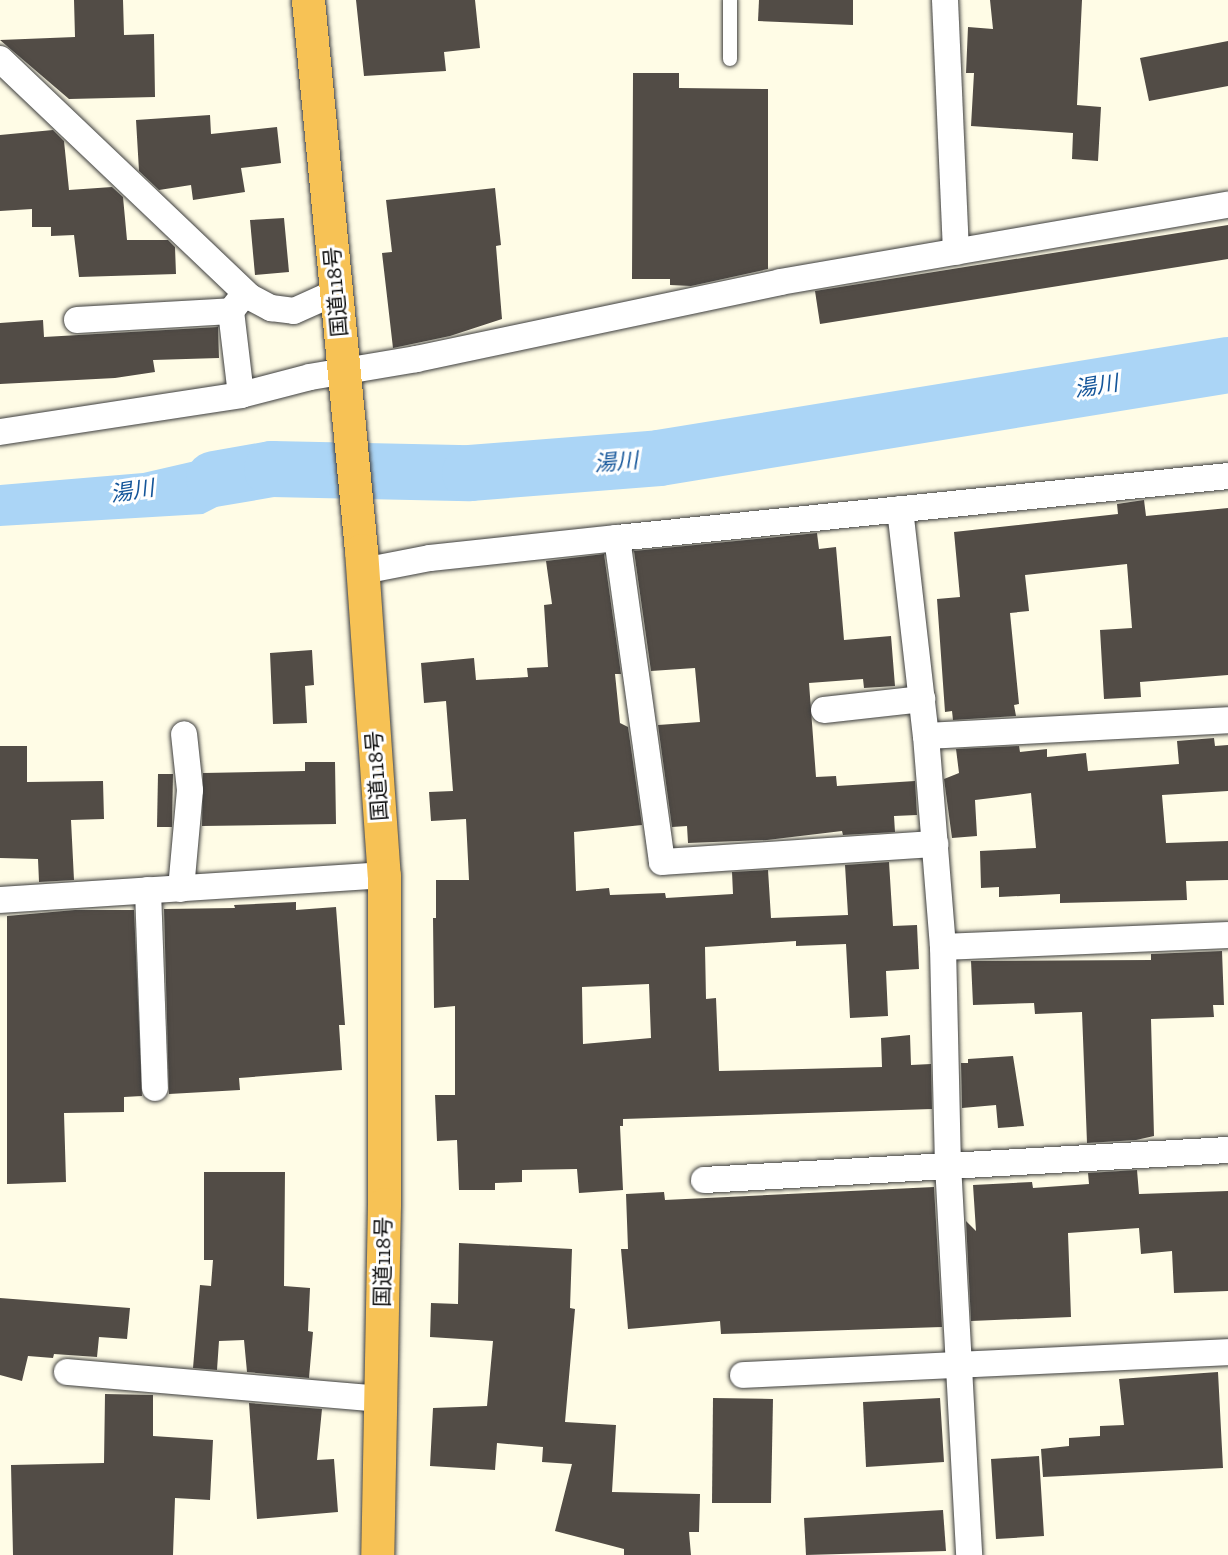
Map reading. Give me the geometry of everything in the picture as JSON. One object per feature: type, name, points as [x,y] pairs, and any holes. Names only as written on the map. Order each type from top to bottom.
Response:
[{"type":"highway","name":"国道118号","points":[[308,0],[362,560],[384,875],[384,1204],[377,1555]]},
{"type":"street","points":[[945,0],[956,252]]},
{"type":"street","points":[[0,59],[238,302],[241,395]]},
{"type":"street","points":[[0,432],[344,377],[780,282],[1228,205]]},
{"type":"street","points":[[77,320],[238,302],[294,311],[336,292]]},
{"type":"street","points":[[362,560],[430,558],[1228,476]]},
{"type":"street","points":[[900,509],[926,736],[943,947],[948,1164],[961,1363],[969,1555]]},
{"type":"street","points":[[616,538],[662,862],[935,844]]},
{"type":"street","points":[[824,710],[922,699]]},
{"type":"street","points":[[926,736],[1228,720]]},
{"type":"street","points":[[180,889],[190,790],[184,734]]},
{"type":"street","points":[[0,900],[384,875]]},
{"type":"street","points":[[148,890],[155,1088]]},
{"type":"street","points":[[943,947],[1228,935]]},
{"type":"street","points":[[704,1180],[948,1164],[1228,1150]]},
{"type":"street","points":[[743,1375],[1228,1352]]},
{"type":"street","points":[[67,1372],[380,1399]]},
{"type":"lane","points":[[730,0],[730,59]]},
{"type":"water","points":[[260,455],[289,470],[203,514],[0,526],[0,485],[143,473],[208,458]]},
{"type":"building","points":[[74,0],[123,0],[124,35],[154,34],[155,97],[69,99],[0,40],[75,37]]},
{"type":"building","points":[[356,0],[475,0],[480,48],[444,52],[446,71],[364,76]]},
{"type":"building","points":[[759,0],[853,0],[853,25],[758,21]]},
{"type":"building","points":[[990,0],[1082,0],[1077,105],[1101,107],[1098,161],[1072,159],[1073,133],[971,126],[974,73],[966,73],[968,27],[993,29]]},
{"type":"building","points":[[1228,41],[1228,86],[1149,101],[1140,58]]},
{"type":"building","points":[[633,73],[679,73],[679,88],[768,89],[768,269],[691,286],[670,285],[670,279],[632,279]]},
{"type":"building","points":[[210,115],[211,134],[277,127],[281,163],[241,168],[245,192],[193,200],[191,185],[159,190],[139,171],[136,120]]},
{"type":"building","points":[[53,130],[64,141],[69,190],[112,187],[123,197],[127,240],[168,240],[175,247],[176,274],[79,277],[74,235],[51,236],[51,227],[32,227],[32,209],[0,211],[0,135]]},
{"type":"building","points":[[495,188],[501,245],[496,246],[502,319],[450,336],[393,348],[382,253],[392,252],[386,200]]},
{"type":"building","points":[[284,218],[289,272],[255,275],[250,220]]},
{"type":"building","points":[[1228,225],[1228,259],[820,324],[815,291]]},
{"type":"building","points":[[43,320],[44,337],[218,327],[219,358],[153,360],[155,372],[115,378],[0,384],[0,323]]},
{"type":"building","points":[[1144,500],[1146,516],[1228,508],[1228,675],[1140,682],[1141,697],[1104,699],[1100,630],[1132,628],[1127,564],[1025,575],[1029,611],[1010,613],[1019,704],[1014,705],[1016,716],[953,720],[952,711],[945,712],[937,599],[960,597],[954,532],[1118,514],[1117,504]]},
{"type":"building","points":[[817,533],[819,549],[836,547],[844,640],[891,636],[895,686],[864,688],[863,679],[809,683],[816,777],[836,776],[837,786],[915,781],[917,815],[894,816],[895,832],[843,835],[842,831],[767,840],[688,843],[687,826],[672,827],[658,725],[700,722],[695,668],[651,671],[634,551]]},
{"type":"building","points":[[604,554],[621,674],[615,674],[620,723],[628,727],[642,825],[574,832],[576,891],[609,888],[610,895],[665,893],[666,898],[733,894],[732,872],[768,870],[771,918],[848,915],[845,865],[889,862],[893,926],[917,925],[919,969],[886,971],[888,1016],[850,1018],[846,944],[796,946],[796,941],[705,947],[706,999],[716,998],[719,1071],[882,1067],[881,1038],[910,1035],[911,1065],[931,1064],[932,1109],[623,1119],[623,1126],[620,1126],[623,1190],[579,1193],[577,1169],[522,1170],[522,1182],[495,1183],[495,1190],[459,1190],[457,1140],[437,1141],[435,1095],[455,1095],[455,1006],[434,1008],[433,918],[436,918],[436,880],[469,880],[466,819],[431,821],[429,792],[453,791],[446,701],[424,703],[421,663],[474,658],[476,680],[528,677],[527,668],[548,667],[544,605],[552,604],[546,561]],"holes":[[[649,984],[651,1038],[583,1044],[582,987]]]},
{"type":"building","points":[[312,650],[314,685],[305,686],[307,723],[273,724],[270,653]]},
{"type":"building","points":[[1214,738],[1215,746],[1228,745],[1228,791],[1162,795],[1166,843],[1228,841],[1228,880],[1186,881],[1187,900],[1060,903],[1060,894],[999,897],[999,887],[981,888],[980,851],[1036,848],[1031,793],[975,800],[977,836],[952,838],[944,779],[959,773],[956,749],[1019,746],[1020,752],[1047,749],[1047,757],[1086,753],[1088,771],[1179,764],[1177,741]]},
{"type":"building","points":[[0,746],[27,746],[27,782],[103,781],[104,819],[71,820],[74,880],[39,882],[38,859],[0,858]]},
{"type":"building","points":[[305,762],[335,762],[336,824],[202,826],[203,773],[305,771]]},
{"type":"building","points":[[158,774],[173,774],[172,827],[157,827]]},
{"type":"building","points":[[296,902],[296,910],[336,907],[345,1025],[339,1025],[342,1070],[239,1078],[240,1090],[169,1094],[164,909],[235,908],[234,905]]},
{"type":"building","points":[[75,910],[134,910],[142,1096],[124,1097],[124,1112],[64,1113],[66,1182],[7,1184],[7,916]]},
{"type":"building","points":[[1222,951],[1224,1005],[1213,1005],[1214,1017],[1151,1019],[1154,1136],[1136,1140],[1087,1143],[1082,1012],[1035,1014],[1034,1003],[973,1005],[971,961],[1151,960],[1151,954]]},
{"type":"building","points":[[1013,1056],[1024,1126],[998,1128],[996,1105],[962,1108],[961,1063],[968,1063],[968,1059]]},
{"type":"building","points":[[1137,1170],[1139,1194],[1228,1191],[1228,1291],[1174,1293],[1172,1251],[1141,1254],[1139,1228],[1068,1233],[1071,1317],[971,1321],[966,1221],[976,1231],[973,1185],[1032,1182],[1033,1188],[1089,1184],[1088,1173]]},
{"type":"building","points":[[204,1172],[285,1172],[284,1286],[310,1288],[308,1331],[313,1332],[309,1378],[247,1372],[244,1340],[219,1341],[217,1370],[193,1368],[200,1285],[211,1286],[213,1260],[204,1260]]},
{"type":"building","points":[[934,1187],[942,1327],[721,1334],[720,1321],[628,1329],[621,1249],[628,1249],[626,1194],[664,1192],[665,1200]]},
{"type":"building","points":[[459,1243],[572,1249],[570,1308],[575,1309],[565,1422],[616,1425],[612,1492],[700,1494],[699,1532],[689,1532],[691,1555],[624,1555],[624,1549],[555,1531],[572,1464],[542,1462],[543,1447],[497,1443],[495,1470],[430,1466],[433,1408],[487,1406],[493,1341],[430,1337],[431,1303],[458,1304]]},
{"type":"building","points":[[0,1298],[130,1308],[127,1339],[99,1337],[97,1357],[54,1354],[53,1358],[28,1356],[22,1381],[0,1375]]},
{"type":"building","points":[[1218,1372],[1223,1468],[1043,1477],[1041,1449],[1069,1446],[1069,1438],[1100,1436],[1100,1426],[1124,1425],[1119,1379]]},
{"type":"building","points":[[105,1394],[153,1395],[153,1436],[213,1440],[210,1500],[175,1498],[173,1555],[13,1555],[11,1465],[104,1463]]},
{"type":"building","points":[[713,1398],[773,1399],[771,1503],[712,1503]]},
{"type":"building","points":[[940,1398],[944,1462],[866,1467],[863,1402]]},
{"type":"building","points":[[249,1403],[322,1409],[317,1460],[334,1459],[338,1512],[257,1519]]},
{"type":"building","points":[[1039,1456],[1044,1536],[996,1539],[991,1459]]},
{"type":"building","points":[[943,1510],[946,1551],[806,1555],[804,1518]]},
{"type":"waterway","name":"湯川","points":[[214,479],[272,469],[470,473],[659,458],[1228,365]]}]
